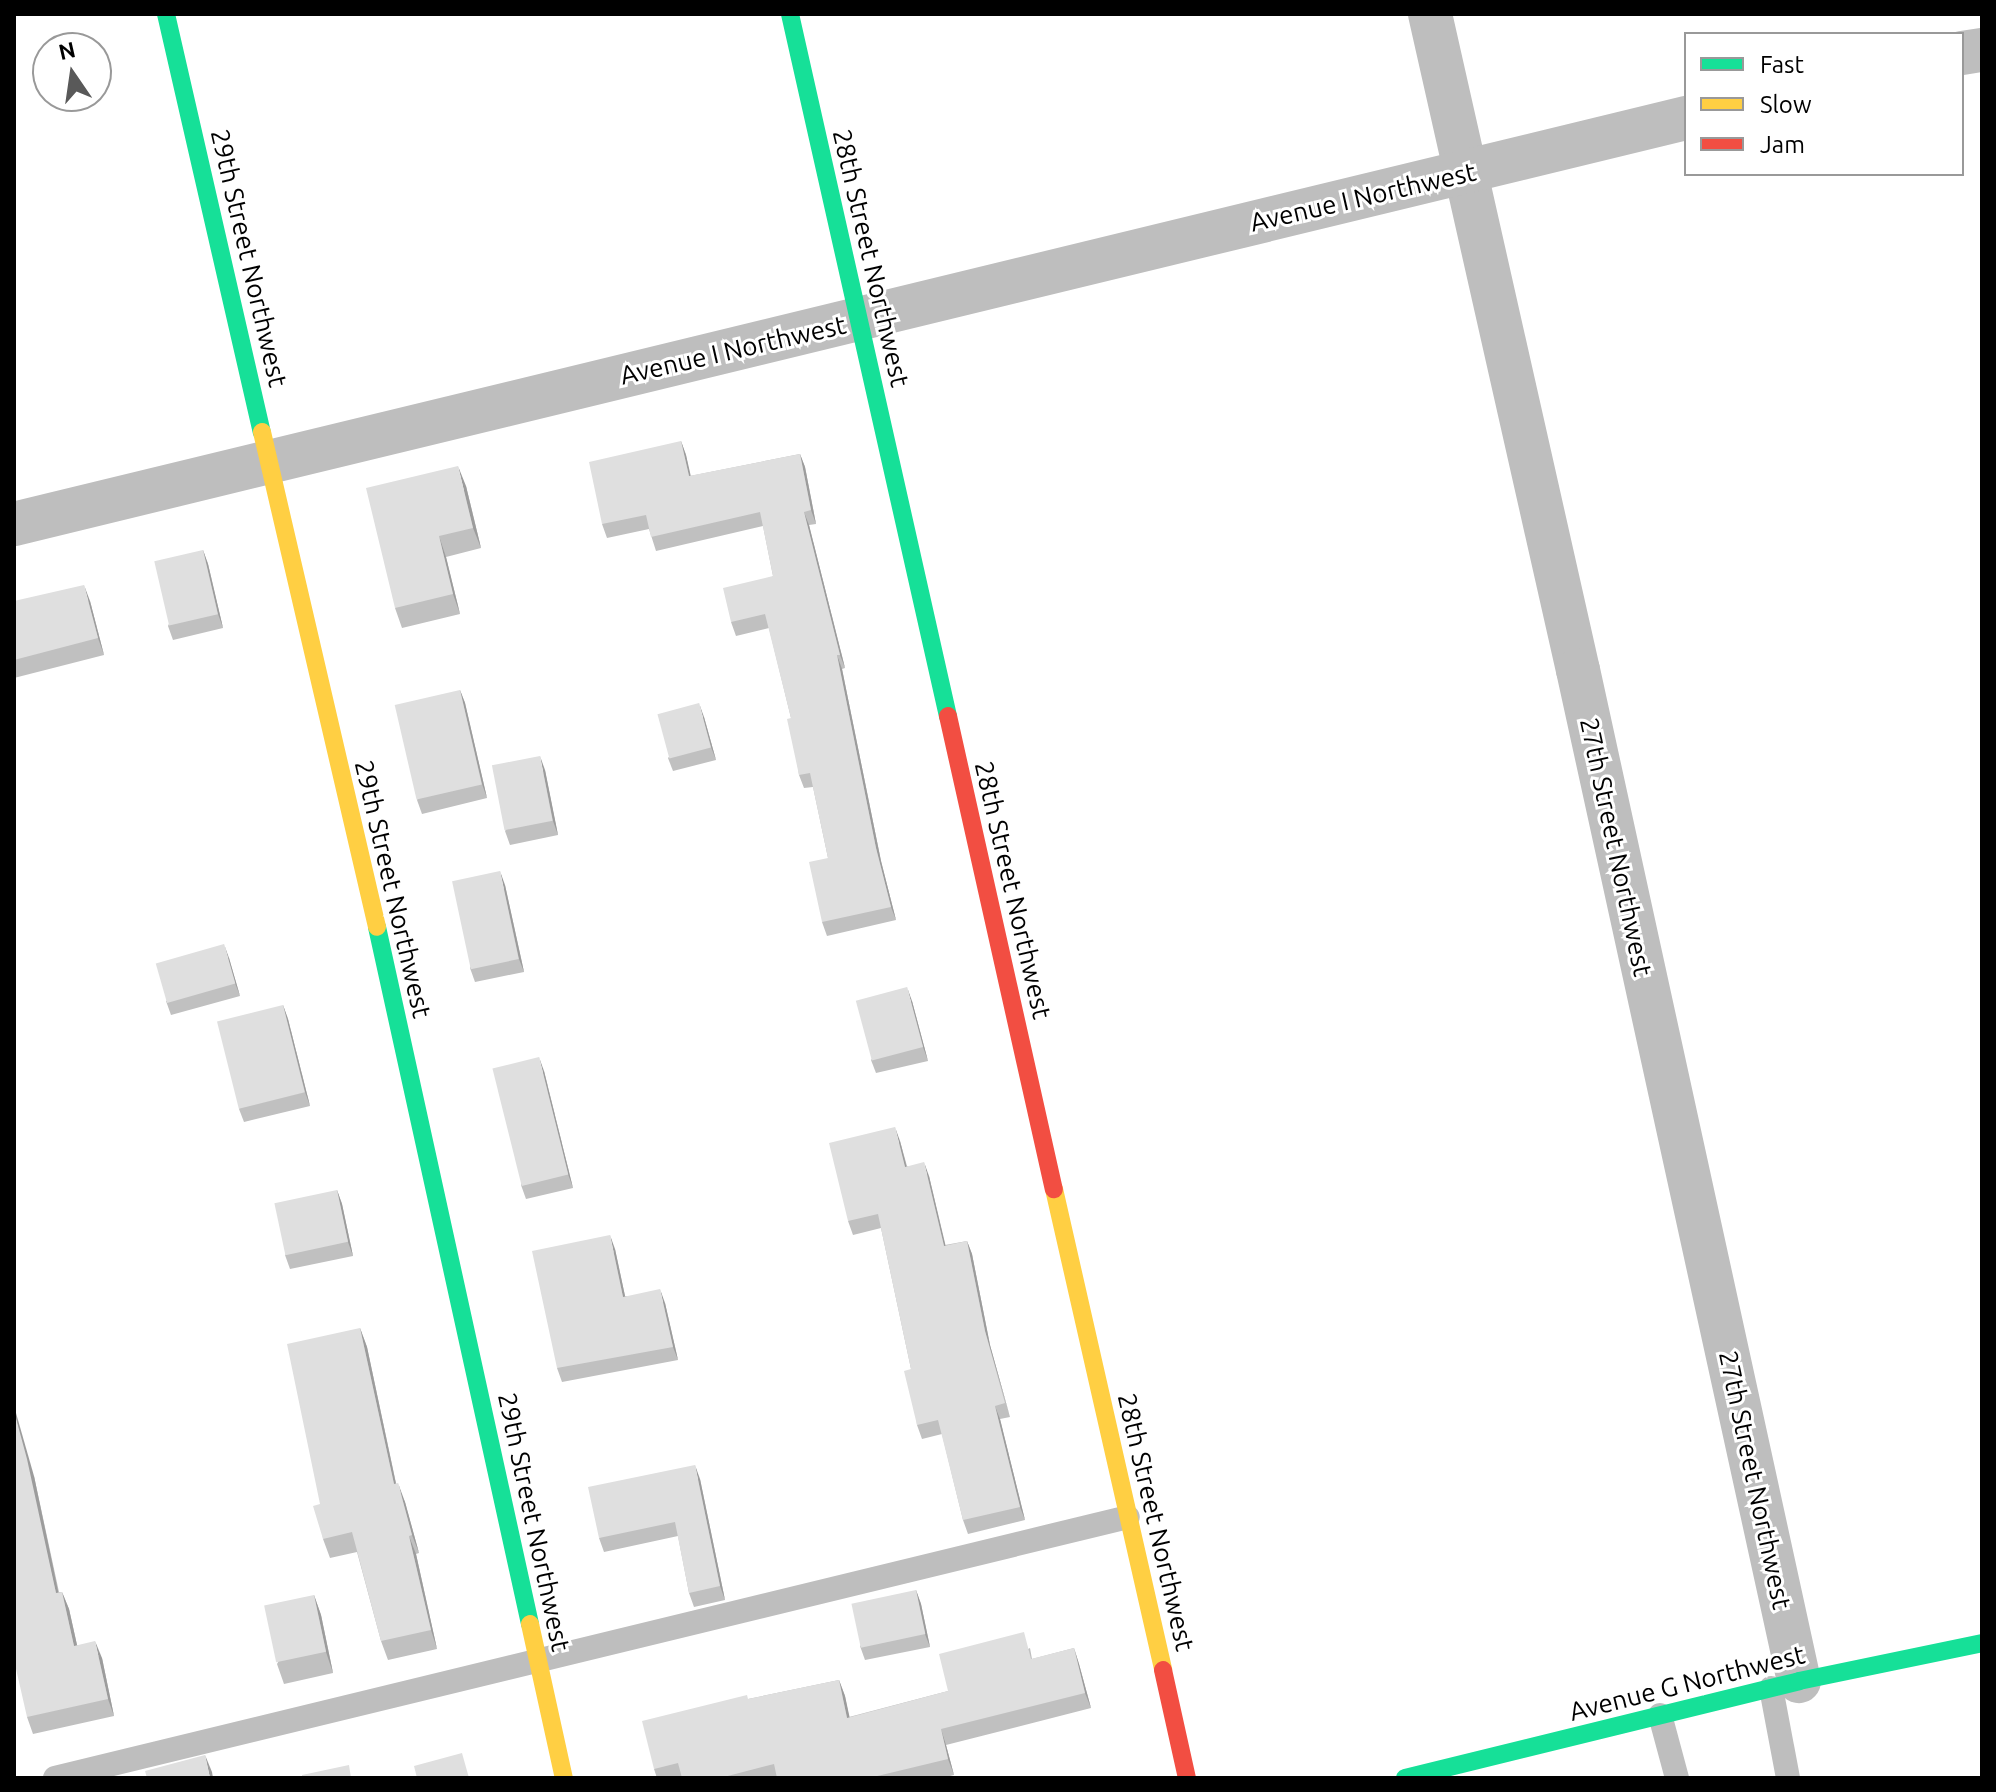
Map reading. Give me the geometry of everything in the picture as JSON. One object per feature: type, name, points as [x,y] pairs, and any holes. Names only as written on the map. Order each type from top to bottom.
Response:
[{"type":"street","name":"29th Street Northwest","points":[[166,14],[272,463],[564,1778]]},
{"type":"street","name":"28th Street Northwest","points":[[790,14],[861,320],[889,468],[1187,1778]]},
{"type":"street","name":"27th Street Northwest","points":[[1430,14],[1578,670],[1785,1685]]},
{"type":"street","name":"Avenue I Northwest","points":[[14,524],[1684,118]]},
{"type":"street","name":"Avenue G Northwest","points":[[1405,1778],[1464,1771],[1660,1715],[1982,1643]]},
{"type":"lane","points":[[55,1778],[1128,1517]]},
{"type":"lane","points":[[1785,1685],[1788,1778]]},
{"type":"lane","points":[[1660,1715],[1677,1778]]},
{"type":"building","points":[[681,441],[689,476],[800,454],[811,510],[804,512],[840,655],[837,655],[891,907],[822,922],[809,862],[828,858],[810,773],[799,775],[787,719],[791,718],[765,614],[731,622],[723,588],[773,576],[760,512],[651,537],[646,515],[602,524],[589,462]]},
{"type":"building","points":[[458,466],[473,528],[439,536],[453,594],[395,608],[366,488]]},
{"type":"building","points":[[203,550],[218,614],[169,626],[154,561]]},
{"type":"building","points":[[84,585],[98,638],[14,660],[14,601]]},
{"type":"building","points":[[460,690],[482,785],[417,800],[395,705]]},
{"type":"building","points":[[699,703],[711,747],[669,759],[657,714]]},
{"type":"building","points":[[540,756],[553,821],[504,830],[492,765]]},
{"type":"building","points":[[500,871],[519,959],[471,969],[452,881]]},
{"type":"building","points":[[224,944],[235,983],[167,1003],[156,964]]},
{"type":"building","points":[[907,987],[923,1047],[872,1061],[856,1001]]},
{"type":"building","points":[[283,1005],[305,1092],[239,1109],[217,1021]]},
{"type":"building","points":[[539,1057],[568,1174],[522,1186],[492,1069]]},
{"type":"building","points":[[895,1127],[905,1167],[924,1162],[944,1246],[967,1241],[985,1331],[1005,1403],[995,1406],[1020,1507],[963,1520],[938,1420],[917,1425],[904,1371],[911,1369],[878,1214],[848,1221],[829,1143]]},
{"type":"building","points":[[337,1190],[348,1242],[285,1255],[274,1203]]},
{"type":"building","points":[[610,1235],[623,1297],[660,1289],[673,1347],[557,1368],[532,1251]]},
{"type":"building","points":[[360,1328],[394,1484],[398,1483],[412,1535],[409,1536],[431,1630],[381,1641],[352,1532],[323,1539],[313,1506],[320,1504],[287,1344]]},
{"type":"building","points":[[14,1411],[56,1593],[62,1592],[74,1646],[95,1641],[108,1699],[27,1717],[14,1660]]},
{"type":"building","points":[[695,1465],[720,1586],[689,1593],[675,1522],[599,1538],[588,1487]]},
{"type":"building","points":[[916,1590],[925,1634],[861,1648],[851,1604]]},
{"type":"building","points":[[314,1595],[326,1652],[276,1662],[264,1606]]},
{"type":"building","points":[[1024,1632],[1031,1659],[1074,1648],[1085,1693],[941,1729],[948,1759],[869,1778],[777,1778],[774,1764],[720,1778],[682,1778],[678,1763],[654,1769],[642,1721],[747,1695],[748,1699],[839,1680],[847,1718],[948,1691],[939,1654]]},
{"type":"building","points":[[462,1753],[469,1778],[417,1778],[414,1766]]},
{"type":"building","points":[[205,1755],[210,1778],[147,1778],[145,1771]]},
{"type":"building","points":[[349,1765],[351,1778],[302,1778],[302,1775]]},
{"type":"traffic: fast","points":[[166,14],[262,432]]},
{"type":"traffic: fast","points":[[790,14],[948,716]]},
{"type":"traffic: fast","points":[[377,927],[530,1624]]},
{"type":"traffic: fast","points":[[1405,1778],[1799,1681],[1982,1643]]},
{"type":"traffic: slow","points":[[262,432],[377,927]]},
{"type":"traffic: slow","points":[[1054,1189],[1163,1670]]},
{"type":"traffic: slow","points":[[530,1624],[564,1778]]},
{"type":"traffic: jam","points":[[948,716],[1054,1189]]},
{"type":"traffic: jam","points":[[1163,1670],[1187,1778]]}]
